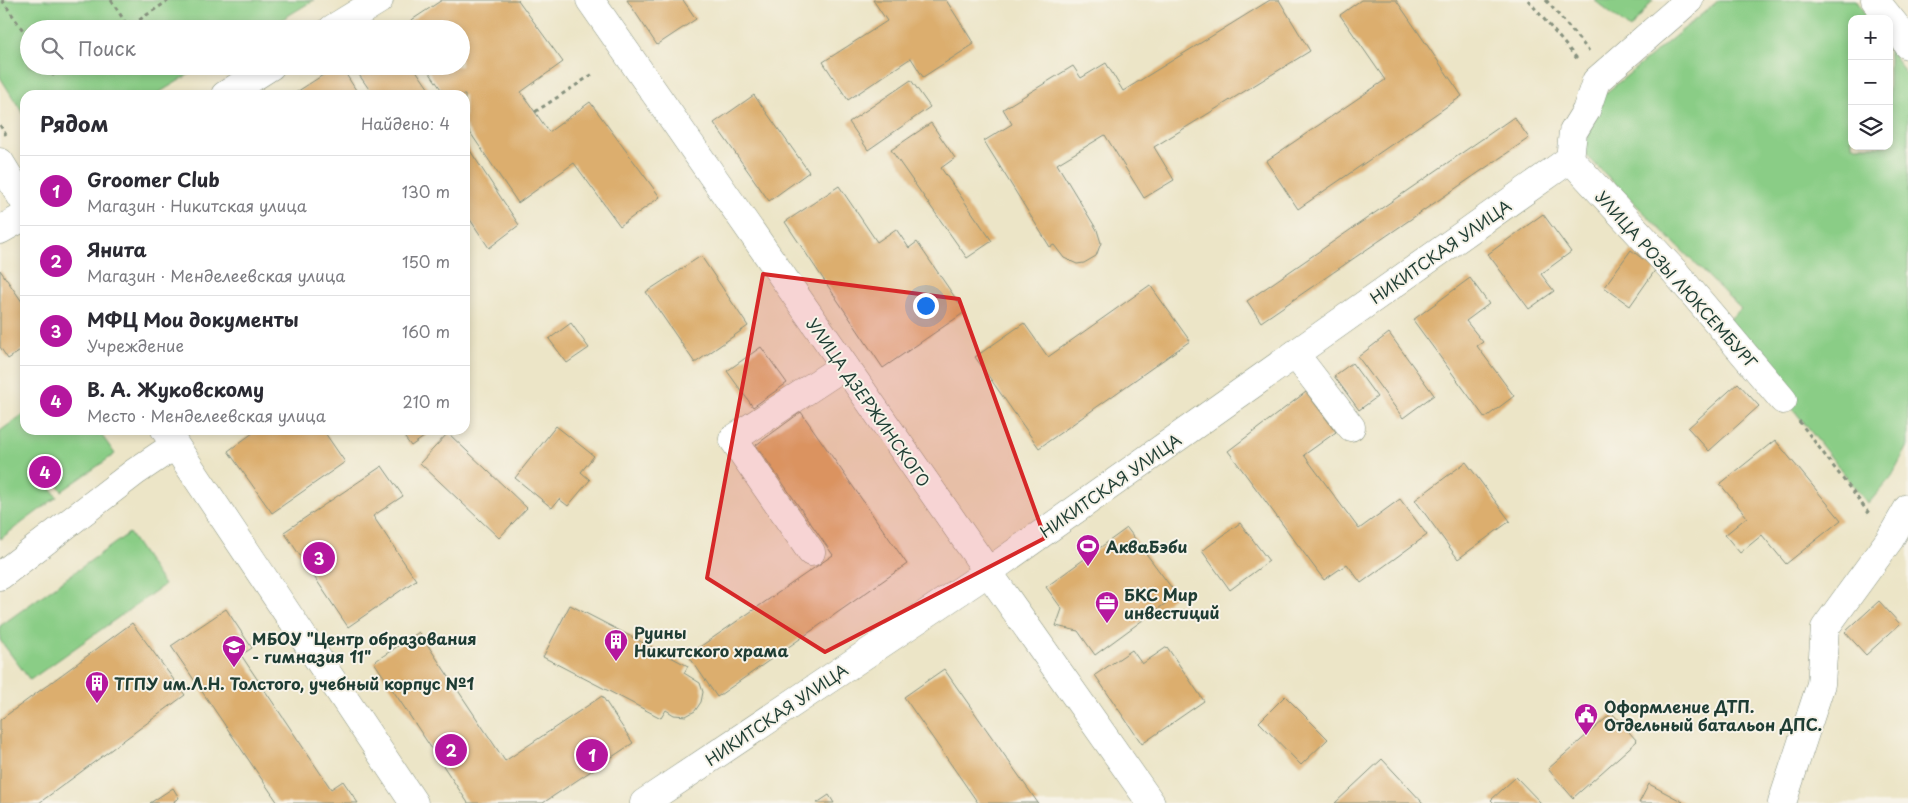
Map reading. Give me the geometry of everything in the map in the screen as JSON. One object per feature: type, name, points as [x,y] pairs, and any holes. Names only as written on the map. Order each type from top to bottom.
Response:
[{"type":"street","points":[[347,20],[379,0]]},
{"type":"street","name":"УЛИЦА ДЗЕРЖИНСКОГО","points":[[590,0],[1151,803]]},
{"type":"street","points":[[1570,159],[1573,132],[1586,111],[1602,77],[1689,0]]},
{"type":"street","points":[[1876,0],[1900,31],[1908,45]]},
{"type":"street","points":[[233,90],[257,75]]},
{"type":"street","name":"НИКИТСКАЯ УЛИЦА","points":[[644,803],[988,572],[1570,159]]},
{"type":"street","name":"УЛИЦА РОЗЫ ЛЮКСЕМБУРГ","points":[[1570,159],[1674,271],[1783,400]]},
{"type":"street","points":[[0,162],[20,195]]},
{"type":"street","points":[[0,230],[20,219]]},
{"type":"street","points":[[1295,354],[1351,427]]},
{"type":"street","points":[[811,552],[733,439],[844,366]]},
{"type":"street","points":[[0,576],[135,472],[170,438],[414,803]]},
{"type":"street","points":[[1782,803],[1821,684],[1825,628],[1890,539],[1908,508]]},
{"type":"path","points":[[2,0],[20,27]]},
{"type":"path","points":[[112,0],[123,20]]},
{"type":"path","points":[[139,20],[168,0]]},
{"type":"path","points":[[1528,0],[1602,77]]},
{"type":"path","points":[[1546,0],[1602,77]]},
{"type":"path","points":[[535,112],[592,74]]},
{"type":"path","points":[[1783,400],[1860,503]]},
{"type":"highlighted area","points":[[763,274],[959,299],[1045,538],[825,652],[707,578]]},
{"type":"green space","points":[[0,0],[314,0],[281,20],[20,20],[20,75],[188,75],[163,90],[20,90],[20,109],[0,77]]},
{"type":"green space","points":[[1594,0],[1653,0],[1630,29]]},
{"type":"green space","points":[[1719,0],[1856,0],[1866,15],[1848,15],[1848,150],[1893,150],[1893,54],[1908,77],[1908,446],[1892,476],[1868,504],[1725,323],[1741,309],[1583,152],[1601,97]]},
{"type":"green space","points":[[20,417],[20,435],[102,435],[115,454],[62,491],[55,481],[60,477],[48,460],[33,471],[46,488],[49,486],[57,497],[0,539],[0,431]]},
{"type":"green space","points":[[129,533],[164,585],[30,680],[0,640],[0,626]]},
{"type":"building","points":[[442,0],[518,0],[563,62],[521,92],[549,132],[590,102],[660,197],[620,226],[574,163],[518,203],[470,132],[470,90],[442,90],[431,75],[470,75],[470,20],[412,20]]},
{"type":"building","points":[[627,0],[683,0],[696,19],[657,45]]},
{"type":"building","points":[[873,0],[946,0],[974,44],[923,77],[911,58],[848,100],[823,62],[887,21]]},
{"type":"building","points":[[1270,0],[1279,0],[1310,51],[1154,147],[1174,180],[1144,198],[1105,135],[1057,164],[1097,230],[1101,243],[1096,256],[1084,263],[1077,264],[1064,258],[1054,245],[1050,247],[984,141],[1012,124],[1003,109],[1073,66],[1081,78],[1106,63],[1123,91]]},
{"type":"building","points":[[1361,0],[1396,0],[1462,96],[1298,209],[1266,161],[1385,80],[1340,15]]},
{"type":"building","points":[[323,75],[347,75],[356,90],[300,90]]},
{"type":"building","points":[[359,75],[419,75],[430,90],[370,90]]},
{"type":"building","points":[[911,80],[930,107],[868,150],[849,122]]},
{"type":"building","points":[[754,95],[809,172],[769,201],[714,123]]},
{"type":"building","points":[[1514,117],[1529,138],[1261,322],[1247,301]]},
{"type":"building","points":[[931,123],[955,158],[941,168],[992,241],[967,258],[891,150]]},
{"type":"building","points":[[470,151],[519,225],[489,248],[470,220]]},
{"type":"building","points":[[839,186],[877,242],[896,229],[909,248],[917,242],[965,312],[883,368],[785,222]]},
{"type":"building","points":[[1543,214],[1571,252],[1541,274],[1554,291],[1529,309],[1488,254]]},
{"type":"building","points":[[1631,250],[1656,269],[1630,306],[1604,287]]},
{"type":"building","points":[[701,256],[748,326],[695,363],[646,292]]},
{"type":"building","points":[[0,270],[20,299],[20,351],[8,359],[0,347]]},
{"type":"building","points":[[1470,278],[1489,304],[1466,321],[1483,342],[1477,346],[1514,396],[1485,418],[1413,320]]},
{"type":"building","points":[[1150,285],[1190,341],[1039,448],[975,357],[1024,323],[1048,357]]},
{"type":"building","points":[[571,323],[589,348],[567,363],[549,339]]},
{"type":"building","points":[[1389,333],[1434,395],[1403,418],[1358,357]]},
{"type":"building","points":[[761,347],[787,383],[753,407],[727,371]]},
{"type":"building","points":[[1352,363],[1377,397],[1359,410],[1334,376]]},
{"type":"building","points":[[1738,383],[1759,406],[1709,451],[1688,428]]},
{"type":"building","points":[[1306,392],[1336,432],[1304,455],[1359,529],[1400,499],[1427,535],[1361,583],[1347,564],[1324,580],[1228,451]]},
{"type":"building","points":[[801,412],[907,564],[717,697],[688,655],[833,555],[756,445]]},
{"type":"building","points":[[556,426],[594,456],[581,472],[590,480],[568,506],[559,499],[552,508],[515,478]]},
{"type":"building","points":[[250,435],[326,435],[345,462],[272,513],[228,451]]},
{"type":"building","points":[[403,435],[427,435],[411,446]]},
{"type":"building","points":[[446,435],[450,435],[527,508],[499,538],[420,463]]},
{"type":"building","points":[[1775,440],[1841,520],[1786,564],[1762,535],[1740,553],[1725,535],[1747,517],[1720,484]]},
{"type":"building","points":[[1466,462],[1510,521],[1458,559],[1415,500]]},
{"type":"building","points":[[382,466],[403,496],[373,516],[416,580],[348,627],[284,532]]},
{"type":"building","points":[[1240,523],[1269,561],[1230,590],[1202,551]]},
{"type":"building","points":[[1127,528],[1177,595],[1095,655],[1078,631],[1056,626],[1062,609],[1046,587]]},
{"type":"building","points":[[1879,601],[1900,624],[1866,655],[1845,632]]},
{"type":"building","name":"Руины Никитского храма","points":[[570,605],[688,666],[684,673],[700,683],[703,692],[701,702],[695,711],[686,716],[674,715],[666,710],[661,718],[543,657]]},
{"type":"building","points":[[226,609],[252,648],[241,655],[331,789],[343,781],[358,803],[278,803],[171,646]]},
{"type":"building","name":"ТГПУ им.Л.Н. Толстого, учебный корпус №1","points":[[132,623],[185,695],[39,803],[0,803],[0,720]]},
{"type":"building","points":[[419,632],[505,761],[602,696],[633,743],[543,803],[468,803],[374,662]]},
{"type":"building","points":[[1167,647],[1204,701],[1142,744],[1095,675],[1132,650],[1142,664]]},
{"type":"building","points":[[944,669],[1038,803],[978,803],[904,697]]},
{"type":"building","points":[[1285,696],[1328,739],[1301,765],[1259,722]]},
{"type":"building","points":[[1612,713],[1637,741],[1573,798],[1548,769]]},
{"type":"building","points":[[1382,759],[1423,803],[1335,803]]},
{"type":"building","points":[[1516,777],[1541,803],[1494,803],[1491,800]]},
{"type":"building","points":[[1649,784],[1683,802],[1639,803]]},
{"type":"building","points":[[173,788],[179,798],[174,801],[175,803],[150,803]]},
{"type":"building","points":[[829,795],[834,803],[817,803]]},
{"type":"place","name":"В. А. Жуковскому","points":[[45,472]]},
{"type":"place","name":"МФЦ Мои документы","points":[[319,558]]},
{"type":"place","name":"АкваБэби","points":[[1088,567]]},
{"type":"place","name":"БКС Мир инвестиций","points":[[1107,624]]},
{"type":"place","name":"Руины Никитского храма","points":[[616,662]]},
{"type":"place","name":"МБОУ \"Центр образования - гимназия 11\"","points":[[234,668]]},
{"type":"place","name":"ТГПУ им.Л.Н. Толстого, учебный корпус №1","points":[[97,704]]},
{"type":"place","name":"Оформление ДТП. Отдельный батальон ДПС.","points":[[1586,736]]},
{"type":"place","name":"Янита","points":[[451,750]]},
{"type":"place","name":"Groomer Club","points":[[592,755]]}]
